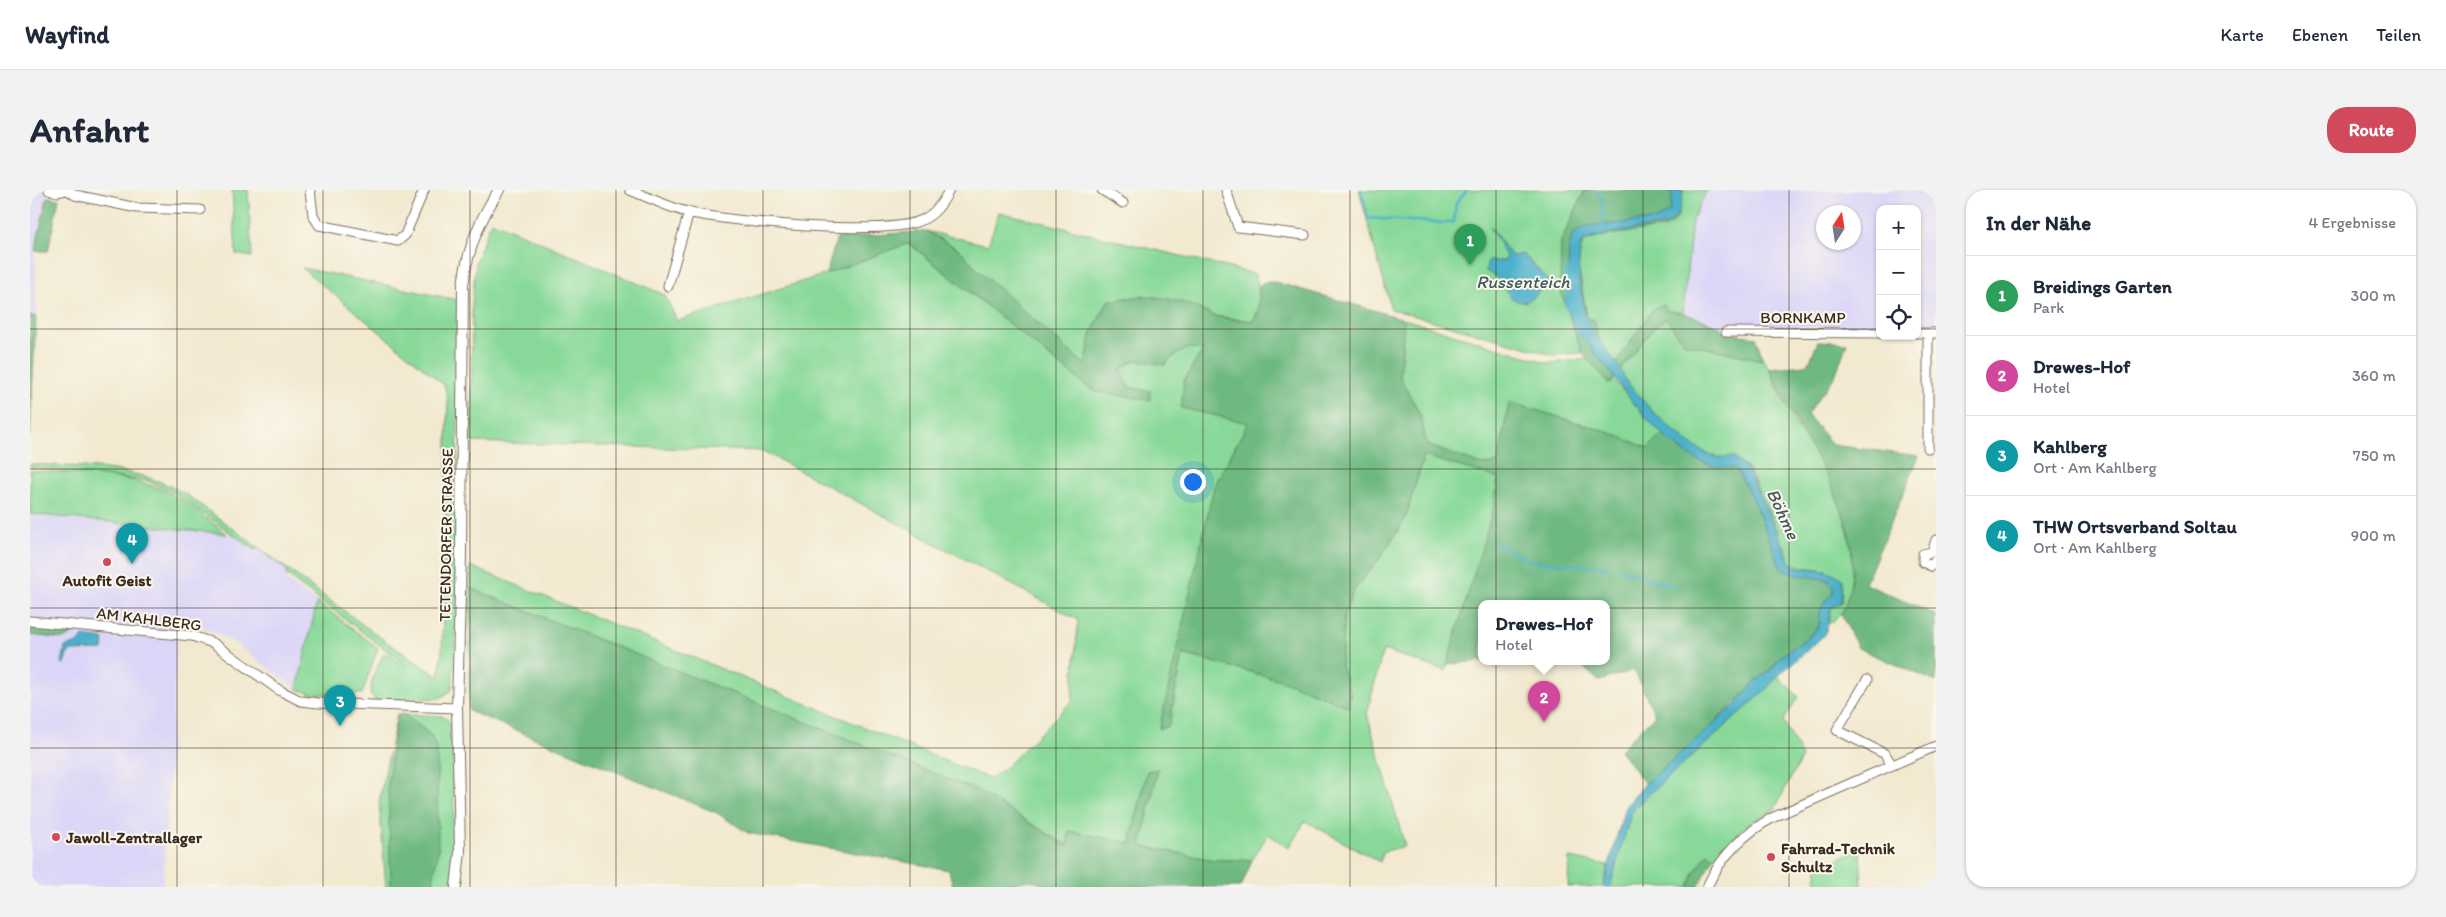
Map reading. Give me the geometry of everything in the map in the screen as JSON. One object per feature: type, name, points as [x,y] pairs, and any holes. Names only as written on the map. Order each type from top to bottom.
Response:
[{"type":"street","points":[[48,190],[58,192],[67,190],[75,195],[137,208],[200,210]]},
{"type":"street","points":[[310,190],[313,215],[319,225],[395,241],[402,240],[405,235],[424,190]]},
{"type":"street","name":"TETENDORFER STRASSE","points":[[456,887],[460,852],[457,708],[461,553],[463,285],[472,242],[483,215],[499,190]]},
{"type":"street","points":[[630,190],[688,212],[768,222],[849,228],[901,225],[927,218],[940,206],[949,190]]},
{"type":"street","points":[[1102,190],[1122,203]]},
{"type":"street","points":[[1226,190],[1238,227],[1305,235]]},
{"type":"street","points":[[668,286],[688,212]]},
{"type":"street","name":"BORNKAMP","points":[[1726,332],[1876,333]]},
{"type":"street","points":[[1928,448],[1932,333]]},
{"type":"street","points":[[1935,557],[1936,540]]},
{"type":"street","name":"AM KAHLBERG","points":[[30,621],[192,636],[213,643],[279,690],[309,703],[457,708]]},
{"type":"street","points":[[1867,680],[1837,730],[1885,754],[1892,765]]},
{"type":"street","points":[[1707,887],[1719,862],[1754,827],[1774,816],[1936,746]]},
{"type":"shaded area","points":[[30,190],[49,190],[35,251],[36,317],[30,315]]},
{"type":"shaded area","points":[[1707,190],[1936,190],[1936,327],[1921,327],[1921,205],[1876,205],[1876,327],[1719,326],[1683,313],[1692,220]]},
{"type":"shaded area","points":[[30,514],[234,534],[255,549],[256,547],[287,570],[286,580],[317,602],[297,689],[233,642],[200,626],[178,622],[163,887],[30,887]]},
{"type":"green space","points":[[232,190],[248,190],[252,257],[236,254]]},
{"type":"green space","points":[[1359,190],[1585,190],[1561,242],[1560,288],[1582,353],[1553,355],[1391,309]]},
{"type":"green space","points":[[1585,190],[1680,190],[1678,216],[1673,223],[1664,228],[1608,235],[1583,242],[1577,260],[1587,317],[1594,320],[1603,355],[1614,366],[1653,309],[1663,304],[1666,310],[1683,313],[1719,326],[1726,333],[1756,337],[1763,360],[1684,343],[1666,318],[1651,331],[1610,384],[1582,353],[1560,288],[1561,242]]},
{"type":"green space","points":[[1680,190],[1707,190],[1692,220],[1683,313],[1666,310],[1614,366],[1587,317],[1577,260],[1583,242],[1608,235],[1664,228],[1673,223]]},
{"type":"green space","points":[[47,197],[59,199],[48,251],[35,251]]},
{"type":"green space","points":[[999,212],[1255,274],[1259,298],[1256,316],[1253,321],[1214,316],[1193,306],[1147,295],[1108,301],[1092,332],[1085,365],[978,270],[960,250],[926,231],[988,245]]},
{"type":"green space","points":[[491,221],[665,295],[677,321],[826,274],[908,243],[1084,384],[1097,392],[1149,391],[1129,387],[1120,369],[1135,360],[1165,365],[1171,358],[1188,347],[1203,350],[1184,380],[1248,423],[1214,486],[1178,681],[1183,654],[1281,680],[1349,707],[1350,693],[1341,666],[1344,615],[1354,590],[1380,558],[1405,519],[1424,456],[1498,477],[1494,507],[1446,671],[1383,650],[1367,714],[1405,846],[1382,852],[1380,862],[1305,821],[1289,848],[1268,834],[1252,860],[1214,860],[1141,846],[1158,770],[1147,772],[1130,843],[1069,831],[1068,846],[978,791],[470,588],[470,566],[990,779],[1006,767],[1072,701],[1078,620],[763,451],[471,442],[472,303],[476,261]]},
{"type":"green space","points":[[926,231],[960,250],[978,270],[1085,365],[1092,332],[1108,301],[1119,299],[1161,298],[1182,302],[1214,316],[1253,321],[1259,311],[1259,287],[1263,282],[1275,282],[1404,319],[1400,377],[1420,415],[1427,445],[1482,465],[1498,463],[1509,402],[1605,431],[1648,448],[1662,434],[1685,453],[1736,469],[1753,499],[1778,561],[1832,583],[1833,593],[1820,612],[1819,626],[1812,634],[1790,651],[1688,747],[1645,784],[1620,750],[1655,715],[1634,670],[1599,681],[1581,665],[1610,665],[1610,600],[1478,600],[1478,661],[1447,664],[1494,507],[1498,478],[1424,456],[1405,519],[1380,558],[1354,590],[1344,615],[1341,666],[1350,693],[1349,707],[1281,680],[1183,654],[1169,726],[1159,729],[1214,486],[1248,423],[1181,408],[1184,380],[1203,350],[1188,348],[1171,358],[1165,365],[1135,360],[1121,369],[1129,387],[1150,391],[1150,400],[1097,392],[1084,384],[909,243],[826,274],[837,238]]},
{"type":"green space","points":[[302,268],[458,300],[457,612],[452,690],[440,698],[376,701],[370,694],[373,677],[383,654],[387,654],[404,666],[405,664],[286,575],[287,570],[257,547],[255,550],[176,494],[148,481],[30,467],[30,464],[111,470],[149,478],[168,485],[187,495],[385,641],[439,677],[442,650],[448,400],[444,385]]},
{"type":"green space","points":[[30,315],[36,317],[30,435]]},
{"type":"green space","points":[[1666,317],[1684,343],[1763,360],[1771,372],[1794,421],[1827,476],[1841,507],[1849,538],[1853,573],[1852,589],[1848,603],[1840,615],[1828,624],[1831,608],[1842,602],[1827,570],[1802,567],[1791,563],[1748,469],[1738,462],[1706,453],[1669,428],[1645,405],[1620,369],[1651,331]]},
{"type":"green space","points":[[1404,319],[1548,363],[1588,359],[1609,384],[1613,381],[1617,384],[1662,434],[1648,448],[1605,431],[1509,402],[1498,463],[1482,465],[1427,445],[1420,414],[1400,377]]},
{"type":"green space","points":[[1818,341],[1847,343],[1835,376],[1807,414],[1832,445],[1919,456],[1865,584],[1936,615],[1936,682],[1858,648],[1841,614],[1851,582],[1851,550],[1844,518],[1832,488],[1783,397],[1770,368],[1808,365]]},
{"type":"green space","points":[[30,470],[124,479],[152,486],[182,501],[227,534],[30,514]]},
{"type":"green space","points":[[470,588],[978,791],[1067,846],[1069,831],[1130,843],[1147,771],[1158,769],[1141,846],[1214,860],[1252,860],[1241,887],[1050,887],[1029,880],[999,887],[953,887],[949,870],[748,833],[717,813],[469,711]]},
{"type":"green space","points":[[317,602],[378,648],[362,694],[313,694],[297,689]]},
{"type":"green space","points":[[30,628],[76,632],[63,639],[30,635]]},
{"type":"green space","points":[[1777,675],[1799,697],[1783,721],[1802,757],[1774,810],[1748,824],[1714,857],[1708,853],[1694,873],[1689,887],[1610,887],[1631,813],[1639,803],[1765,691]]},
{"type":"green space","points":[[397,714],[388,783],[391,887],[386,887],[379,802]]},
{"type":"green space","points":[[397,714],[404,714],[432,736],[437,751],[438,851],[432,887],[391,887],[388,783]]},
{"type":"green space","points":[[404,714],[442,716],[447,719],[452,728],[455,854],[451,887],[432,887],[438,851],[432,736]]},
{"type":"green space","points":[[1860,849],[1862,887],[1815,887],[1818,868]]},
{"type":"green space","points":[[1708,853],[1714,857],[1698,887],[1689,887],[1694,873]]},
{"type":"green space","points":[[1569,858],[1608,865],[1603,887],[1568,887]]},
{"type":"water","points":[[1670,190],[1683,191],[1679,211],[1671,222],[1666,225],[1612,233],[1585,240],[1581,244],[1578,271],[1586,320],[1619,367],[1626,381],[1654,413],[1685,440],[1704,452],[1714,457],[1734,457],[1747,469],[1791,563],[1794,566],[1832,572],[1837,575],[1842,579],[1841,602],[1831,608],[1825,634],[1822,637],[1778,676],[1765,691],[1639,803],[1631,813],[1610,887],[1603,887],[1625,807],[1645,784],[1735,705],[1756,681],[1772,669],[1779,658],[1812,634],[1819,626],[1820,612],[1824,603],[1833,593],[1834,588],[1827,579],[1796,575],[1781,568],[1753,499],[1736,469],[1717,467],[1697,460],[1663,435],[1634,404],[1591,348],[1584,334],[1571,290],[1569,274],[1568,259],[1573,234],[1587,226],[1656,220],[1670,211],[1672,196]]},
{"type":"water","name":"Russenteich","points":[[1490,227],[1512,256],[1523,254],[1547,279],[1547,283],[1535,296],[1520,302],[1515,300],[1501,281],[1486,271],[1488,261],[1504,261],[1506,256]]},
{"type":"water","points":[[83,636],[103,639],[103,650],[72,651],[67,654],[65,664],[62,663],[65,647],[78,643]]},
{"type":"waterway","points":[[1361,190],[1368,218],[1444,223],[1454,222],[1456,203],[1467,190]]},
{"type":"waterway","points":[[1598,190],[1602,198],[1602,227]]},
{"type":"waterway","name":"Böhme","points":[[1572,273],[1572,304],[1586,333]]},
{"type":"waterway","points":[[1497,543],[1529,561],[1607,567]]},
{"type":"waterway","points":[[1619,569],[1672,586]]},
{"type":"place","name":"Breidings Garten","points":[[1470,265]]},
{"type":"place","name":"Autofit Geist","points":[[107,562]]},
{"type":"place","name":"THW Ortsverband Soltau","points":[[132,564]]},
{"type":"place","name":"Drewes-Hof","points":[[1544,722]]},
{"type":"place","name":"Kahlberg","points":[[340,726]]},
{"type":"place","name":"Jawoll-Zentrallager","points":[[56,837]]},
{"type":"place","name":"Fahrrad-Technik Schultz","points":[[1771,857]]}]
